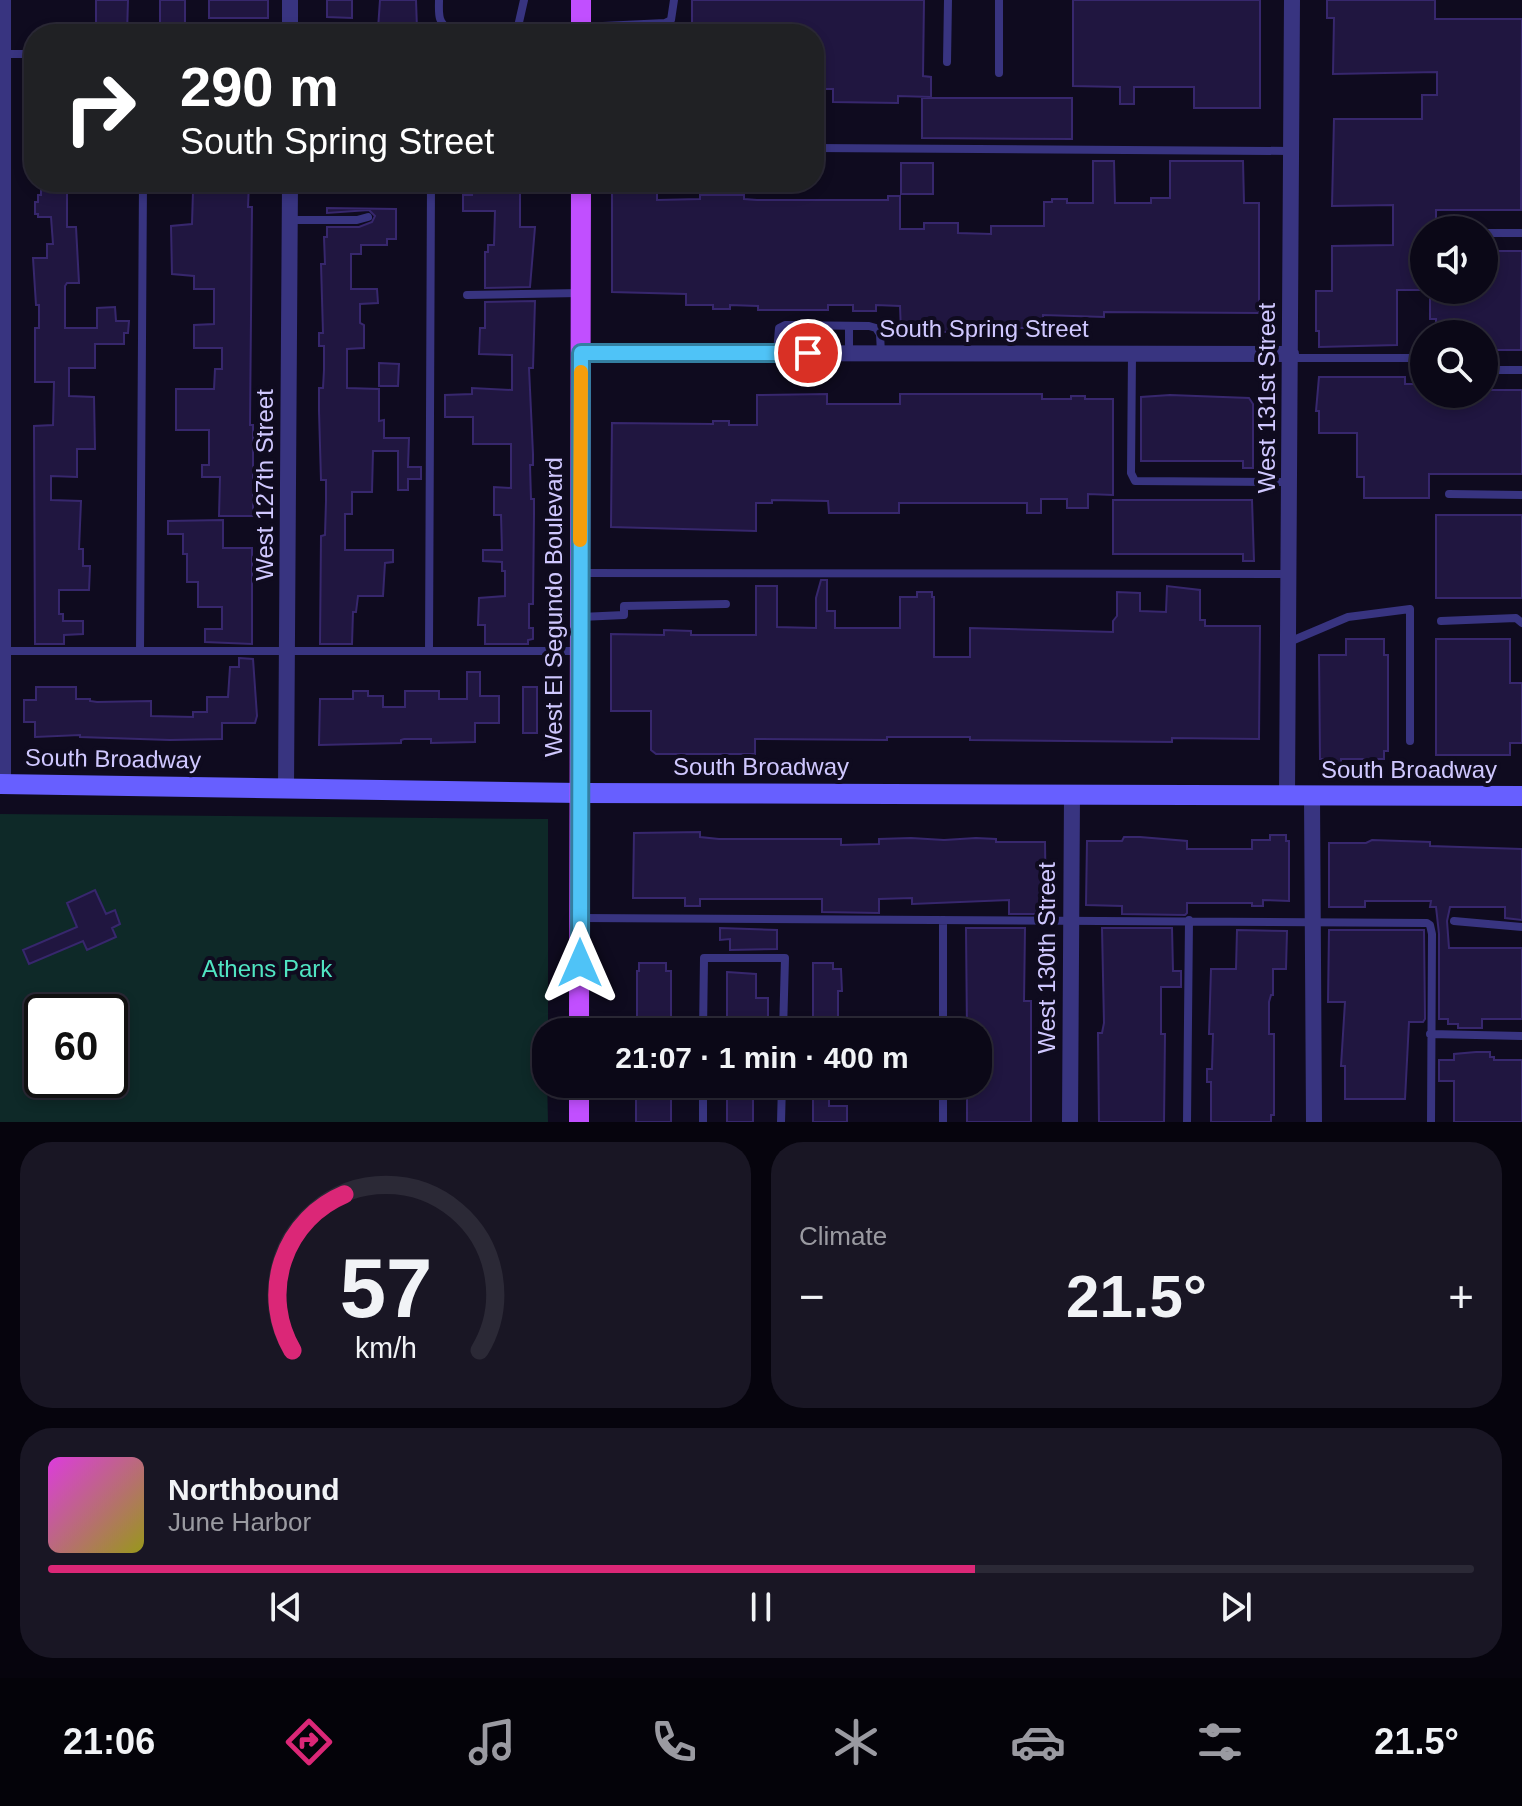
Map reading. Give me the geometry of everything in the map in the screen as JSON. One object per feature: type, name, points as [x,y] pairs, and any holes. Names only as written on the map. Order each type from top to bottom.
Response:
[{"type":"main road","points":[[581,0],[581,24]]},
{"type":"main road","name":"West El Segundo Boulevard","points":[[579,1018],[581,192]]},
{"type":"main road","name":"South Broadway","points":[[1,784],[580,793],[1522,796]]},
{"type":"main road","points":[[579,1098],[579,1122]]},
{"type":"street","points":[[1,784],[3,0]]},
{"type":"street","points":[[290,0],[290,24]]},
{"type":"street","name":"West 131st Street","points":[[1287,795],[1292,0]]},
{"type":"street","name":"West 127th Street","points":[[286,788],[290,192]]},
{"type":"street","name":"South Spring Street","points":[[581,353],[1291,356]]},
{"type":"street","name":"West 130th Street","points":[[1070,1122],[1072,795]]},
{"type":"street","points":[[1312,796],[1314,1122]]},
{"type":"lane","points":[[439,0],[443,24]]},
{"type":"lane","points":[[519,24],[524,0]]},
{"type":"lane","points":[[654,24],[671,20],[674,0]]},
{"type":"lane","points":[[947,62],[948,0]]},
{"type":"lane","points":[[999,0],[999,73]]},
{"type":"lane","points":[[1,54],[24,54]]},
{"type":"lane","points":[[824,148],[1291,151]]},
{"type":"lane","points":[[140,651],[143,192]]},
{"type":"lane","points":[[429,651],[431,192]]},
{"type":"lane","points":[[290,220],[357,220],[368,217]]},
{"type":"lane","points":[[1498,233],[1522,233]]},
{"type":"lane","points":[[467,295],[581,293]]},
{"type":"lane","points":[[808,326],[808,353]]},
{"type":"lane","points":[[849,326],[849,353]]},
{"type":"lane","points":[[777,353],[779,328],[849,326],[876,328],[880,334],[881,353]]},
{"type":"lane","points":[[1132,354],[1131,473],[1135,481],[1290,482]]},
{"type":"lane","points":[[1291,356],[1410,358]]},
{"type":"lane","points":[[1498,370],[1522,370]]},
{"type":"lane","points":[[1449,494],[1522,495]]},
{"type":"lane","points":[[581,573],[1290,574]]},
{"type":"lane","points":[[581,617],[624,615],[624,606],[726,604]]},
{"type":"lane","points":[[1289,642],[1348,617],[1410,609],[1410,741]]},
{"type":"lane","points":[[1441,621],[1516,618],[1522,623]]},
{"type":"lane","points":[[1,651],[581,651]]},
{"type":"lane","points":[[580,918],[1312,920],[1430,925],[1431,1122]]},
{"type":"lane","points":[[943,920],[943,1018]]},
{"type":"lane","points":[[1187,1122],[1189,920]]},
{"type":"lane","points":[[1454,921],[1522,927]]},
{"type":"lane","points":[[703,1018],[704,958],[785,958],[783,1018]]},
{"type":"lane","points":[[1430,1034],[1522,1036]]},
{"type":"lane","points":[[703,1098],[703,1122]]},
{"type":"lane","points":[[781,1122],[782,1098]]},
{"type":"lane","points":[[943,1098],[943,1122]]},
{"type":"green space","name":"Athens Park","points":[[0,814],[548,819],[548,1018],[532,1018],[532,1098],[547,1098],[548,1122],[0,1122]]},
{"type":"building","points":[[96,0],[128,0],[127,24],[96,24]]},
{"type":"building","points":[[160,0],[185,0],[185,24],[160,24]]},
{"type":"building","points":[[209,0],[268,0],[268,18],[209,18]]},
{"type":"building","points":[[327,0],[352,0],[352,18],[327,17]]},
{"type":"building","points":[[380,0],[416,0],[417,24],[378,24]]},
{"type":"building","points":[[692,0],[924,0],[923,76],[931,77],[931,97],[898,96],[898,103],[833,102],[833,89],[824,89],[824,24],[692,24]]},
{"type":"building","points":[[1073,0],[1260,0],[1260,108],[1194,108],[1194,87],[1134,87],[1134,104],[1120,104],[1120,87],[1073,86]]},
{"type":"building","points":[[1327,0],[1435,0],[1435,19],[1522,19],[1521,210],[1436,210],[1436,216],[1410,216],[1410,290],[1397,290],[1397,345],[1319,347],[1316,291],[1332,291],[1332,246],[1393,245],[1393,205],[1332,206],[1334,119],[1422,119],[1422,95],[1437,95],[1437,72],[1333,74],[1334,18],[1327,18]]},
{"type":"building","points":[[922,98],[1072,98],[1072,139],[922,138]]},
{"type":"building","points":[[1093,161],[1114,161],[1115,203],[1151,203],[1151,198],[1170,198],[1170,161],[1243,161],[1244,203],[1259,203],[1259,313],[1104,312],[1104,317],[1043,315],[1043,325],[1025,325],[1025,328],[971,325],[971,332],[901,332],[900,306],[876,305],[876,311],[853,311],[853,305],[828,305],[828,310],[758,310],[758,306],[730,305],[730,309],[713,309],[713,305],[686,305],[686,294],[612,292],[612,192],[657,192],[657,200],[700,199],[700,195],[744,195],[744,199],[757,200],[888,200],[888,196],[900,196],[900,229],[924,229],[924,223],[958,223],[958,233],[991,234],[991,226],[1044,226],[1044,202],[1052,202],[1052,199],[1067,199],[1067,203],[1093,203]]},
{"type":"building","points":[[901,163],[933,163],[933,194],[901,194]]},
{"type":"building","points":[[41,192],[67,192],[67,227],[76,227],[79,283],[67,283],[65,286],[65,328],[97,328],[97,308],[115,307],[116,321],[129,321],[124,344],[95,344],[95,368],[69,368],[69,396],[94,397],[95,449],[77,449],[77,477],[51,476],[51,500],[81,501],[79,549],[83,549],[83,566],[90,566],[89,590],[59,590],[59,614],[63,614],[63,621],[83,621],[83,634],[64,635],[64,644],[35,644],[34,426],[53,425],[54,382],[35,382],[35,328],[39,328],[39,305],[36,305],[33,258],[47,258],[47,244],[53,244],[51,217],[35,214],[35,202]]},
{"type":"building","points":[[193,192],[249,192],[248,207],[252,207],[250,425],[253,425],[253,516],[219,516],[220,477],[202,477],[202,465],[209,465],[209,430],[176,430],[176,389],[214,389],[215,369],[222,369],[222,348],[194,348],[194,325],[214,324],[214,289],[194,289],[194,276],[172,274],[171,226],[192,224]]},
{"type":"building","points":[[472,192],[520,192],[520,227],[535,227],[530,287],[485,288],[485,252],[488,252],[488,245],[494,245],[495,211],[463,211],[463,195],[472,195]]},
{"type":"building","points":[[327,208],[396,209],[396,239],[387,239],[387,245],[361,245],[361,254],[351,254],[351,289],[377,289],[378,303],[360,304],[364,348],[347,349],[347,388],[379,389],[379,421],[384,420],[384,438],[409,438],[408,467],[421,467],[421,479],[408,479],[408,490],[398,490],[398,451],[373,451],[372,492],[352,492],[352,514],[345,514],[345,550],[393,550],[393,562],[385,563],[383,596],[358,596],[356,612],[353,612],[352,644],[320,644],[321,536],[325,535],[326,501],[326,480],[321,480],[319,411],[319,388],[323,388],[324,370],[324,346],[319,346],[319,333],[323,333],[321,264],[325,264],[324,237],[327,237],[327,227],[359,227],[372,222],[375,216],[369,210],[327,213]]},
{"type":"building","points":[[1498,251],[1522,251],[1521,350],[1498,350],[1498,320],[1430,319],[1430,304],[1498,304]]},
{"type":"building","points":[[535,301],[533,368],[529,368],[533,454],[533,465],[530,465],[531,499],[534,499],[534,515],[533,604],[529,604],[529,628],[533,628],[533,639],[528,640],[528,644],[485,644],[485,625],[478,625],[479,598],[505,596],[505,571],[502,571],[502,562],[483,561],[483,550],[502,550],[501,515],[494,515],[494,487],[511,488],[511,444],[473,444],[473,417],[445,417],[445,395],[472,394],[472,388],[512,390],[512,355],[479,354],[480,328],[485,328],[485,302]]},
{"type":"building","points":[[379,363],[399,364],[398,386],[379,386]]},
{"type":"building","points":[[1319,377],[1405,377],[1405,384],[1410,384],[1410,408],[1498,408],[1498,390],[1522,390],[1522,474],[1429,474],[1429,498],[1364,498],[1364,477],[1357,477],[1357,433],[1319,433],[1319,411],[1316,411]]},
{"type":"building","points":[[827,394],[827,404],[900,404],[900,394],[1042,394],[1042,399],[1085,396],[1085,399],[1113,399],[1113,495],[1088,494],[1088,508],[1067,508],[1067,499],[1041,499],[1041,513],[1027,513],[1027,503],[899,503],[899,513],[829,513],[828,501],[772,500],[772,503],[756,503],[756,531],[611,527],[612,423],[713,424],[713,421],[729,421],[729,425],[757,425],[757,395]]},
{"type":"building","points":[[1141,397],[1249,398],[1253,404],[1253,468],[1243,468],[1243,461],[1141,461]]},
{"type":"building","points":[[1113,500],[1252,500],[1254,561],[1243,561],[1243,554],[1113,554]]},
{"type":"building","points":[[1436,515],[1522,515],[1522,598],[1436,598]]},
{"type":"building","points":[[223,520],[223,548],[252,548],[252,644],[205,642],[205,629],[222,629],[222,607],[198,607],[198,582],[187,582],[183,534],[168,534],[168,521]]},
{"type":"building","points":[[821,580],[827,580],[827,611],[835,611],[835,628],[900,628],[900,597],[917,597],[917,592],[932,592],[934,657],[970,657],[970,628],[1113,632],[1117,592],[1140,593],[1140,611],[1166,612],[1167,586],[1200,590],[1200,620],[1205,620],[1205,626],[1260,626],[1259,739],[1172,738],[1172,742],[970,740],[970,737],[755,739],[755,754],[656,754],[651,750],[651,711],[611,711],[611,634],[664,635],[664,630],[691,631],[691,635],[756,635],[756,586],[777,586],[777,627],[816,628],[816,598]]},
{"type":"building","points":[[1346,639],[1384,639],[1384,655],[1388,655],[1388,751],[1384,751],[1384,759],[1341,759],[1341,763],[1330,763],[1330,759],[1320,759],[1319,655],[1346,655]]},
{"type":"building","points":[[1436,639],[1510,639],[1510,683],[1522,683],[1522,743],[1510,743],[1510,755],[1436,755]]},
{"type":"building","points":[[239,658],[253,659],[257,716],[255,723],[222,723],[222,739],[170,740],[80,735],[35,737],[35,722],[24,722],[24,700],[36,700],[36,687],[76,687],[76,699],[97,702],[151,701],[151,716],[193,717],[193,712],[207,712],[207,697],[228,697],[230,667],[239,667]]},
{"type":"building","points":[[467,672],[480,672],[480,696],[499,696],[499,723],[475,723],[475,742],[431,743],[431,739],[404,739],[401,743],[319,745],[320,699],[353,699],[353,691],[368,691],[368,696],[383,696],[383,707],[405,707],[405,691],[439,691],[439,699],[467,699]]},
{"type":"building","points":[[523,687],[537,687],[537,733],[523,733]]},
{"type":"building","points":[[700,832],[700,837],[719,839],[841,839],[841,845],[879,844],[879,839],[911,838],[1045,842],[1046,914],[1009,914],[1009,900],[912,904],[912,898],[879,899],[879,913],[822,912],[822,899],[700,899],[700,906],[685,906],[685,898],[633,898],[634,833]]},
{"type":"building","points":[[1270,835],[1286,835],[1286,841],[1289,841],[1289,901],[1263,900],[1263,906],[1252,906],[1252,903],[1187,903],[1185,915],[1122,914],[1122,906],[1086,905],[1087,841],[1122,841],[1124,837],[1140,837],[1187,841],[1187,849],[1252,849],[1252,840],[1270,840]]},
{"type":"building","points":[[1372,840],[1430,842],[1430,846],[1522,849],[1522,920],[1505,918],[1505,907],[1450,907],[1447,921],[1449,948],[1522,948],[1522,1019],[1482,1019],[1482,1028],[1458,1028],[1458,1024],[1448,1024],[1448,1019],[1439,1019],[1439,934],[1436,907],[1430,907],[1431,901],[1365,901],[1365,907],[1329,907],[1329,843],[1366,843]]},
{"type":"building","points":[[95,890],[106,914],[115,910],[120,924],[112,928],[116,937],[87,950],[83,941],[29,964],[23,950],[77,927],[67,903]]},
{"type":"building","points":[[720,928],[777,930],[777,949],[730,950],[730,939],[720,940]]},
{"type":"building","points":[[966,928],[1025,928],[1024,1001],[1031,1001],[1031,1122],[967,1122],[967,1098],[992,1098],[992,1018],[967,1018]]},
{"type":"building","points":[[1102,928],[1172,928],[1173,971],[1181,971],[1181,987],[1161,987],[1161,1034],[1165,1034],[1164,1122],[1099,1122],[1098,1033],[1102,1033],[1104,1023]]},
{"type":"building","points":[[1237,930],[1287,931],[1286,969],[1273,969],[1273,995],[1269,1002],[1269,1034],[1274,1034],[1274,1115],[1271,1115],[1271,1122],[1211,1122],[1211,1082],[1207,1082],[1207,1069],[1212,1069],[1213,1034],[1209,1034],[1211,969],[1236,969]]},
{"type":"building","points":[[1329,930],[1424,930],[1425,1019],[1423,1022],[1409,1022],[1405,1099],[1345,1099],[1345,1066],[1341,1066],[1345,1002],[1328,1002]]},
{"type":"building","points":[[639,963],[666,963],[666,971],[671,971],[671,1018],[637,1018]]},
{"type":"building","points":[[813,963],[833,963],[833,969],[841,969],[838,1018],[813,1018]]},
{"type":"building","points":[[727,972],[756,974],[756,998],[768,998],[768,1018],[727,1018]]},
{"type":"building","points":[[1490,1052],[1494,1060],[1522,1060],[1522,1122],[1454,1122],[1454,1081],[1439,1081],[1439,1060],[1454,1060],[1454,1054]]},
{"type":"building","points":[[636,1098],[671,1098],[671,1122],[636,1122]]},
{"type":"building","points":[[727,1098],[753,1098],[753,1122],[727,1122]]},
{"type":"building","points":[[813,1098],[829,1098],[829,1106],[847,1106],[847,1122],[813,1122]]},
{"type":"slow traffic","points":[[580,540],[581,372]]},
{"type":"route","points":[[580,963],[581,353],[808,353]]}]
